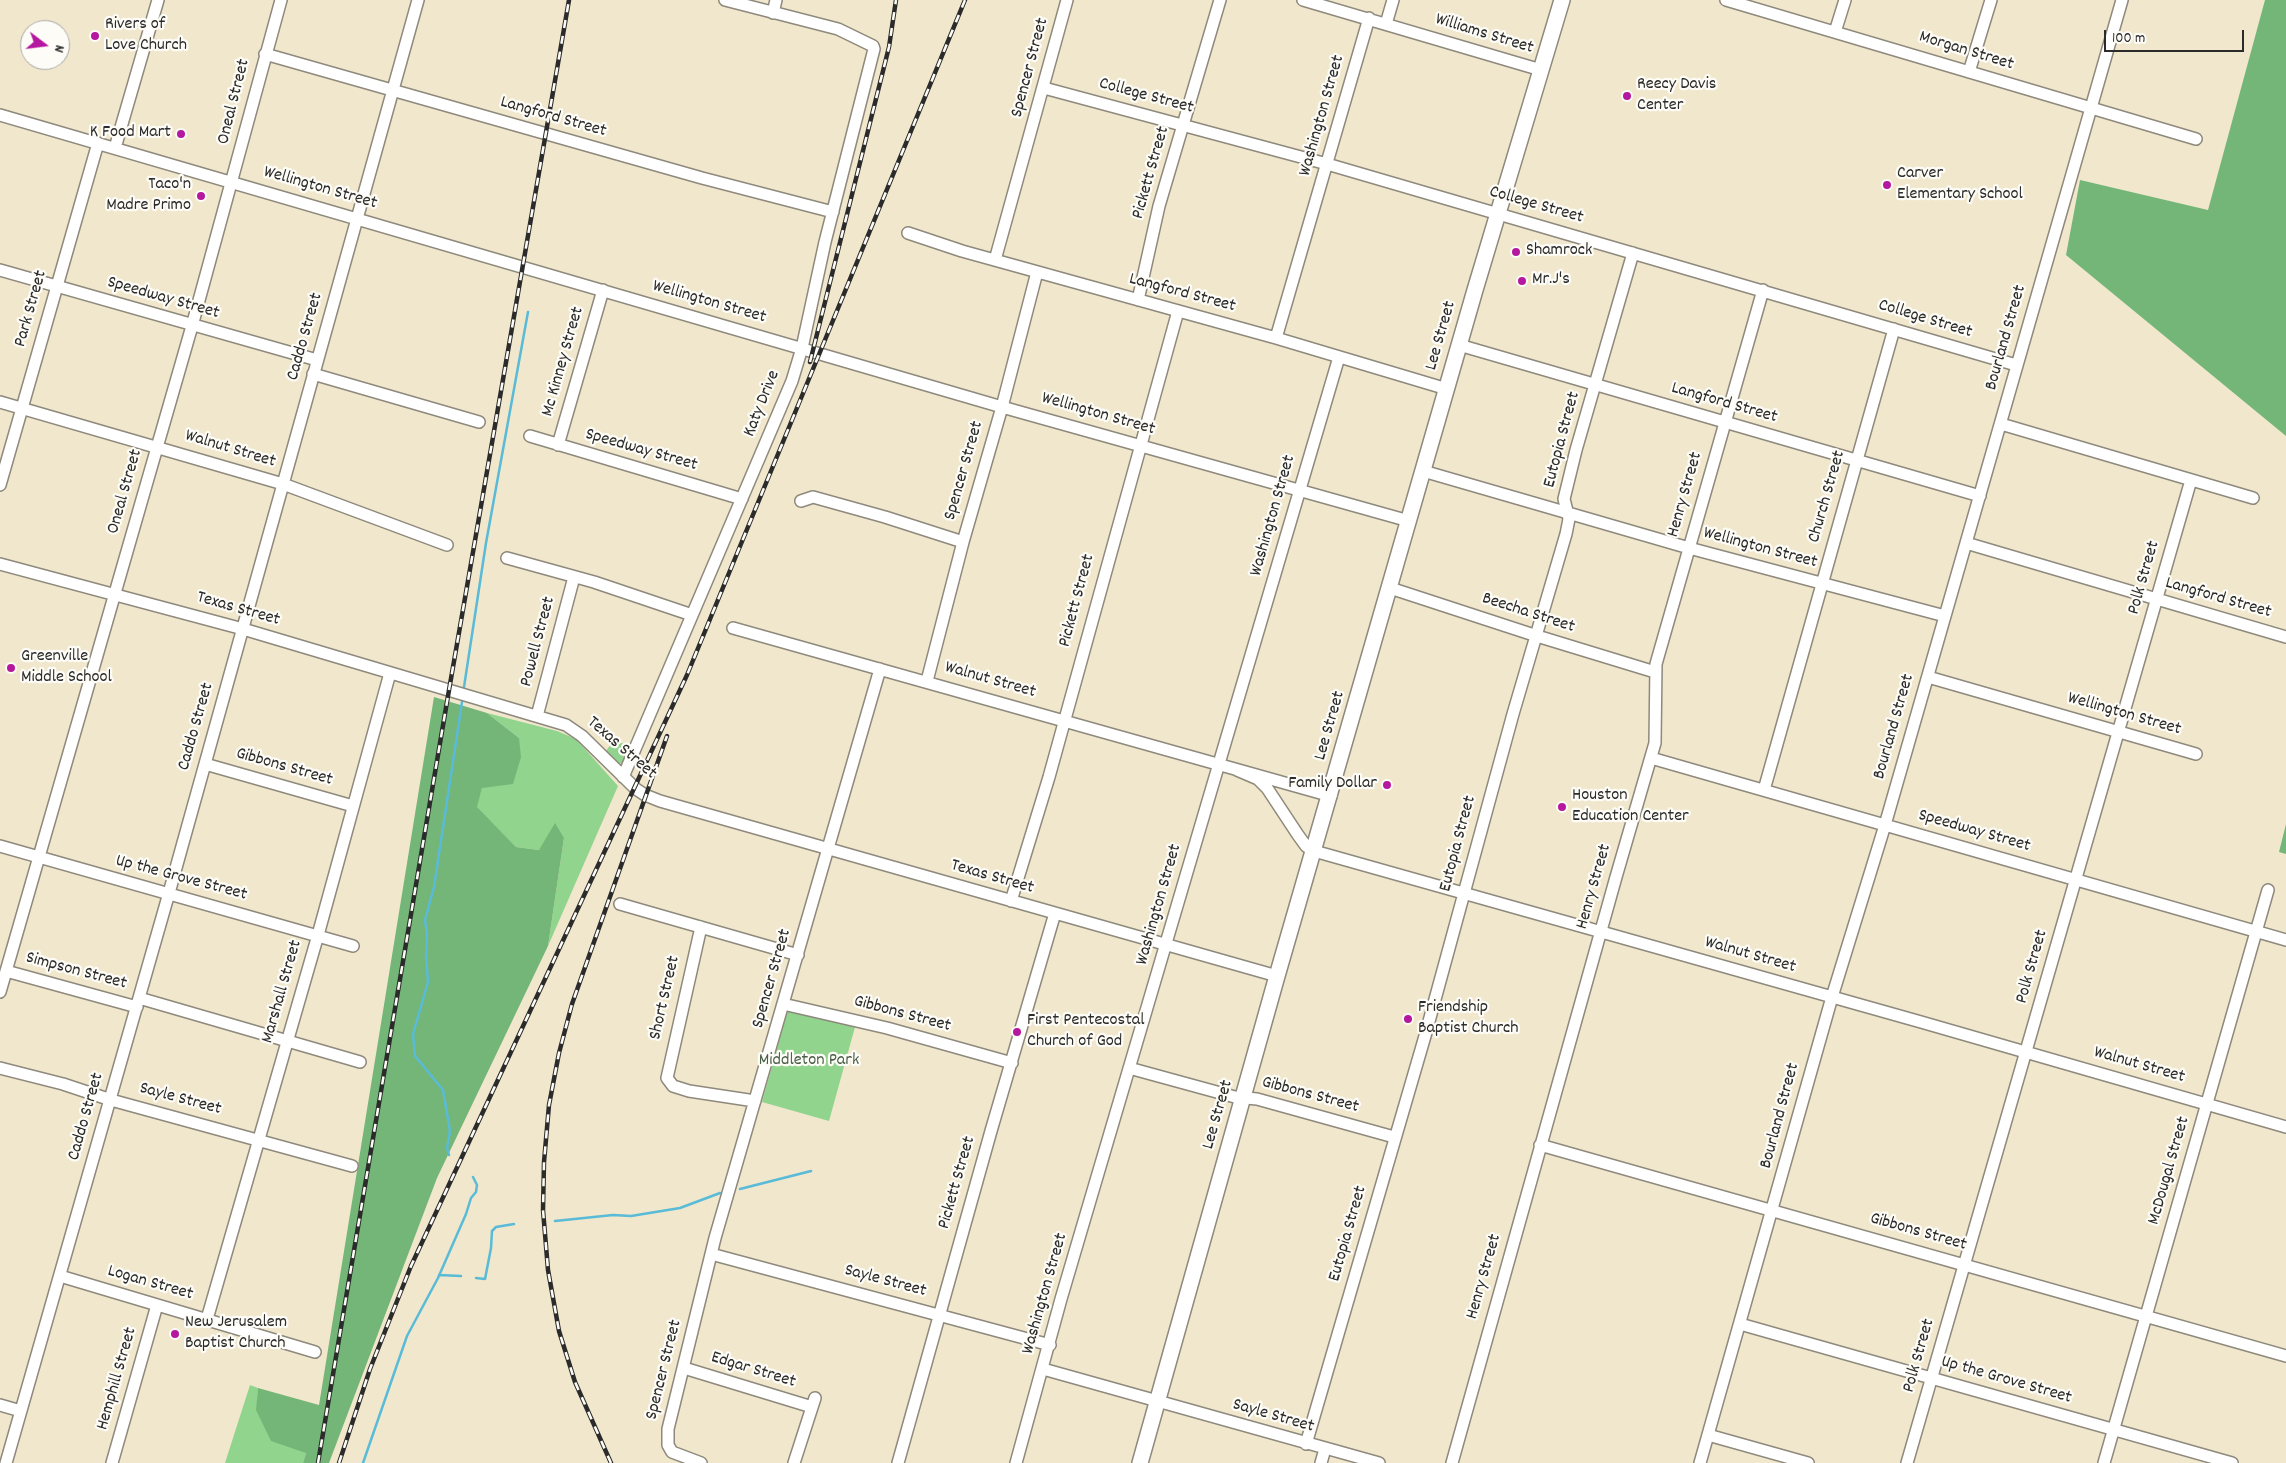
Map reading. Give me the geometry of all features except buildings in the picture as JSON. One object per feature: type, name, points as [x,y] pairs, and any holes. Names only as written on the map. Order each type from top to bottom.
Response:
[{"type":"main road","name":"Lee Street","points":[[1140,1463],[1277,976],[1331,796],[1459,345],[1562,0]]},
{"type":"street","points":[[115,148],[158,0]]},
{"type":"street","name":"Oneal Street","points":[[0,992],[158,447],[232,182],[280,0]]},
{"type":"street","name":"Caddo Street","points":[[6,1463],[111,1100],[418,0]]},
{"type":"street","points":[[724,0],[773,13],[776,0]]},
{"type":"street","name":"Spencer Street","points":[[996,260],[1067,0]]},
{"type":"street","name":"Pickett Street","points":[[1138,300],[1159,206],[1220,0]]},
{"type":"street","name":"Williams Street","points":[[1303,0],[1370,18],[1541,70]]},
{"type":"street","points":[[1386,24],[1393,0]]},
{"type":"street","name":"Morgan Street","points":[[1726,0],[2196,139]]},
{"type":"street","points":[[1835,32],[1845,0]]},
{"type":"street","points":[[1970,72],[1991,0]]},
{"type":"street","name":"Bourland Street","points":[[1700,1463],[1832,997],[1928,677],[2122,0]]},
{"type":"street","name":"Katy Drive","points":[[622,777],[792,381],[802,348],[833,212],[874,49],[873,46],[838,29],[773,13]]},
{"type":"street","name":"Washington Street","points":[[1276,338],[1370,18]]},
{"type":"street","name":"Langford Street","points":[[265,54],[702,178],[833,212]]},
{"type":"street","name":"College Street","points":[[1044,88],[1327,164],[2016,365]]},
{"type":"street","name":"Wellington Street","points":[[0,115],[1002,407],[1409,521]]},
{"type":"street","name":"Park Street","points":[[0,485],[98,143]]},
{"type":"street","name":"Langford Street","points":[[908,233],[1037,272],[1276,338],[1447,389]]},
{"type":"street","name":"Eutopia Street","points":[[1306,1444],[1513,714],[1566,534],[1568,513],[1564,506],[1564,499],[1576,450],[1633,253]]},
{"type":"street","name":"Speedway Street","points":[[0,270],[317,360]]},
{"type":"street","name":"Spencer Street","points":[[927,681],[1037,272]]},
{"type":"street","name":"Mc Kinney Street","points":[[558,445],[603,290]]},
{"type":"street","name":"Henry Street","points":[[1452,1463],[1600,932],[1651,758],[1656,732],[1655,672],[1763,290]]},
{"type":"street","name":"Pickett Street","points":[[1011,901],[1049,777],[1139,445],[1178,311]]},
{"type":"street","name":"Church Street","points":[[1764,790],[1894,329]]},
{"type":"street","name":"Langford Street","points":[[1459,345],[1980,496]]},
{"type":"street","name":"Washington Street","points":[[1016,1463],[1129,1068],[1339,357]]},
{"type":"street","points":[[313,374],[479,422]]},
{"type":"street","name":"Walnut Street","points":[[0,402],[283,484],[447,544]]},
{"type":"street","points":[[2001,424],[2253,498]]},
{"type":"street","name":"Speedway Street","points":[[530,436],[742,499]]},
{"type":"street","name":"Wellington Street","points":[[1423,471],[1689,548],[1945,616]]},
{"type":"street","name":"Polk Street","points":[[1907,1463],[2191,480]]},
{"type":"street","points":[[801,501],[813,497],[885,517],[963,542]]},
{"type":"street","name":"Langford Street","points":[[1966,543],[2286,637]]},
{"type":"street","points":[[507,558],[574,577],[692,615]]},
{"type":"street","name":"Texas Street","points":[[0,564],[243,629],[538,716],[566,726],[582,736],[604,756],[622,777],[645,796],[660,801],[1277,976]]},
{"type":"street","name":"Powell Street","points":[[538,716],[574,577]]},
{"type":"street","name":"Beecha Street","points":[[1390,588],[1655,672]]},
{"type":"street","name":"Walnut Street","points":[[733,628],[1331,796]]},
{"type":"street","name":"Spencer Street","points":[[701,1463],[672,1452],[668,1445],[668,1429],[711,1254],[880,669]]},
{"type":"street","name":"Marshall Street","points":[[207,1319],[318,935],[390,673]]},
{"type":"street","name":"Wellington Street","points":[[1928,677],[2196,754]]},
{"type":"street","name":"Speedway Street","points":[[1651,758],[2286,940]]},
{"type":"street","name":"Gibbons Street","points":[[205,764],[353,806]]},
{"type":"street","name":"Walnut Street","points":[[1237,770],[1258,779],[1267,788],[1305,845],[1314,851],[1464,892],[2286,1127]]},
{"type":"street","name":"Up the Grove Street","points":[[0,846],[353,946]]},
{"type":"street","name":"McDougal Street","points":[[2104,1463],[2268,890]]},
{"type":"street","points":[[620,904],[798,955]]},
{"type":"street","name":"Pickett Street","points":[[898,1463],[1055,913]]},
{"type":"street","name":"Short Street","points":[[701,927],[666,1078],[673,1086],[689,1091],[755,1101]]},
{"type":"street","name":"Simpson Street","points":[[6,971],[288,1040],[360,1062]]},
{"type":"street","name":"Gibbons Street","points":[[783,1004],[887,1028],[1012,1063]]},
{"type":"street","name":"Sayle Street","points":[[0,1068],[352,1166]]},
{"type":"street","name":"Gibbons Street","points":[[1129,1068],[1235,1097],[1257,1098],[1394,1137]]},
{"type":"street","name":"Gibbons Street","points":[[1540,1145],[2286,1356]]},
{"type":"street","name":"Sayle Street","points":[[711,1254],[1050,1345]]},
{"type":"street","name":"Logan Street","points":[[60,1276],[315,1352]]},
{"type":"street","name":"Hemphill Street","points":[[112,1463],[157,1305]]},
{"type":"street","name":"Up the Grove Street","points":[[1740,1324],[2232,1463]]},
{"type":"street","name":"Edgar Street","points":[[684,1368],[814,1402],[794,1463]]},
{"type":"street","name":"Sayle Street","points":[[1043,1369],[1379,1463]]},
{"type":"street","points":[[0,1405],[21,1411]]},
{"type":"street","points":[[1708,1435],[1808,1463]]},
{"type":"street","points":[[1321,1463],[1325,1449]]},
{"type":"green space","points":[[2265,0],[2286,0],[2286,436],[2066,255],[2080,180],[2208,210]]},
{"type":"green space","points":[[434,697],[487,713],[519,738],[521,757],[513,784],[482,788],[477,807],[516,847],[539,850],[555,823],[564,838],[548,946],[437,1178],[329,1463],[303,1463],[306,1453],[271,1441],[256,1410],[258,1388],[319,1405]]},
{"type":"green space","points":[[487,713],[557,731],[576,739],[618,786],[548,946],[564,838],[539,850],[516,847],[476,807],[482,788],[519,738]]},
{"type":"green space","points":[[622,743],[627,746],[628,753],[623,763],[617,764],[606,751],[611,744]]},
{"type":"green space","points":[[2286,824],[2286,854],[2279,852]]},
{"type":"green space","name":"Middleton Park","points":[[788,1009],[855,1027],[829,1121],[762,1102]]},
{"type":"green space","points":[[250,1385],[258,1388],[257,1410],[306,1453],[303,1463],[225,1463]]},
{"type":"waterway","points":[[464,687],[486,543],[528,312]]},
{"type":"waterway","points":[[449,1155],[447,1148],[450,1131],[443,1090],[415,1056],[413,1034],[428,982],[425,920],[434,887],[462,702]]},
{"type":"waterway","points":[[740,1189],[811,1171]]},
{"type":"waterway","points":[[363,1463],[407,1336],[438,1278],[471,1198],[476,1192],[477,1185],[473,1177]]},
{"type":"waterway","points":[[555,1221],[613,1215],[631,1216],[680,1208],[720,1193]]},
{"type":"waterway","points":[[476,1278],[485,1279],[492,1231],[496,1227],[514,1224]]},
{"type":"waterway","points":[[439,1275],[461,1276]]},
{"type":"railway","points":[[318,1463],[449,690],[569,0]]},
{"type":"railway","points":[[810,362],[889,47],[896,0]]},
{"type":"railway","points":[[339,1463],[370,1369],[411,1266],[687,675],[965,0]]},
{"type":"railway","points":[[611,1463],[575,1382],[559,1331],[548,1270],[543,1210],[544,1162],[549,1105],[559,1053],[572,1004],[667,736]]},
{"type":"place","name":"Rivers of Love Church","points":[[95,36]]},
{"type":"place","name":"Reecy Davis Center","points":[[1627,96]]},
{"type":"place","name":"K Food Mart","points":[[181,134]]},
{"type":"place","name":"Carver Elementary School","points":[[1887,185]]},
{"type":"place","name":"Taco'n Madre Primo","points":[[201,196]]},
{"type":"place","name":"Shamrock","points":[[1516,252]]},
{"type":"place","name":"Mr.J's","points":[[1522,281]]},
{"type":"place","name":"Greenville Middle School","points":[[11,668]]},
{"type":"place","name":"Family Dollar","points":[[1387,785]]},
{"type":"place","name":"Houston Education Center","points":[[1562,807]]},
{"type":"place","name":"Friendship Baptist Church","points":[[1408,1019]]},
{"type":"place","name":"First Pentecostal Church of God","points":[[1017,1032]]},
{"type":"place","name":"New Jerusalem Baptist Church","points":[[175,1334]]}]
